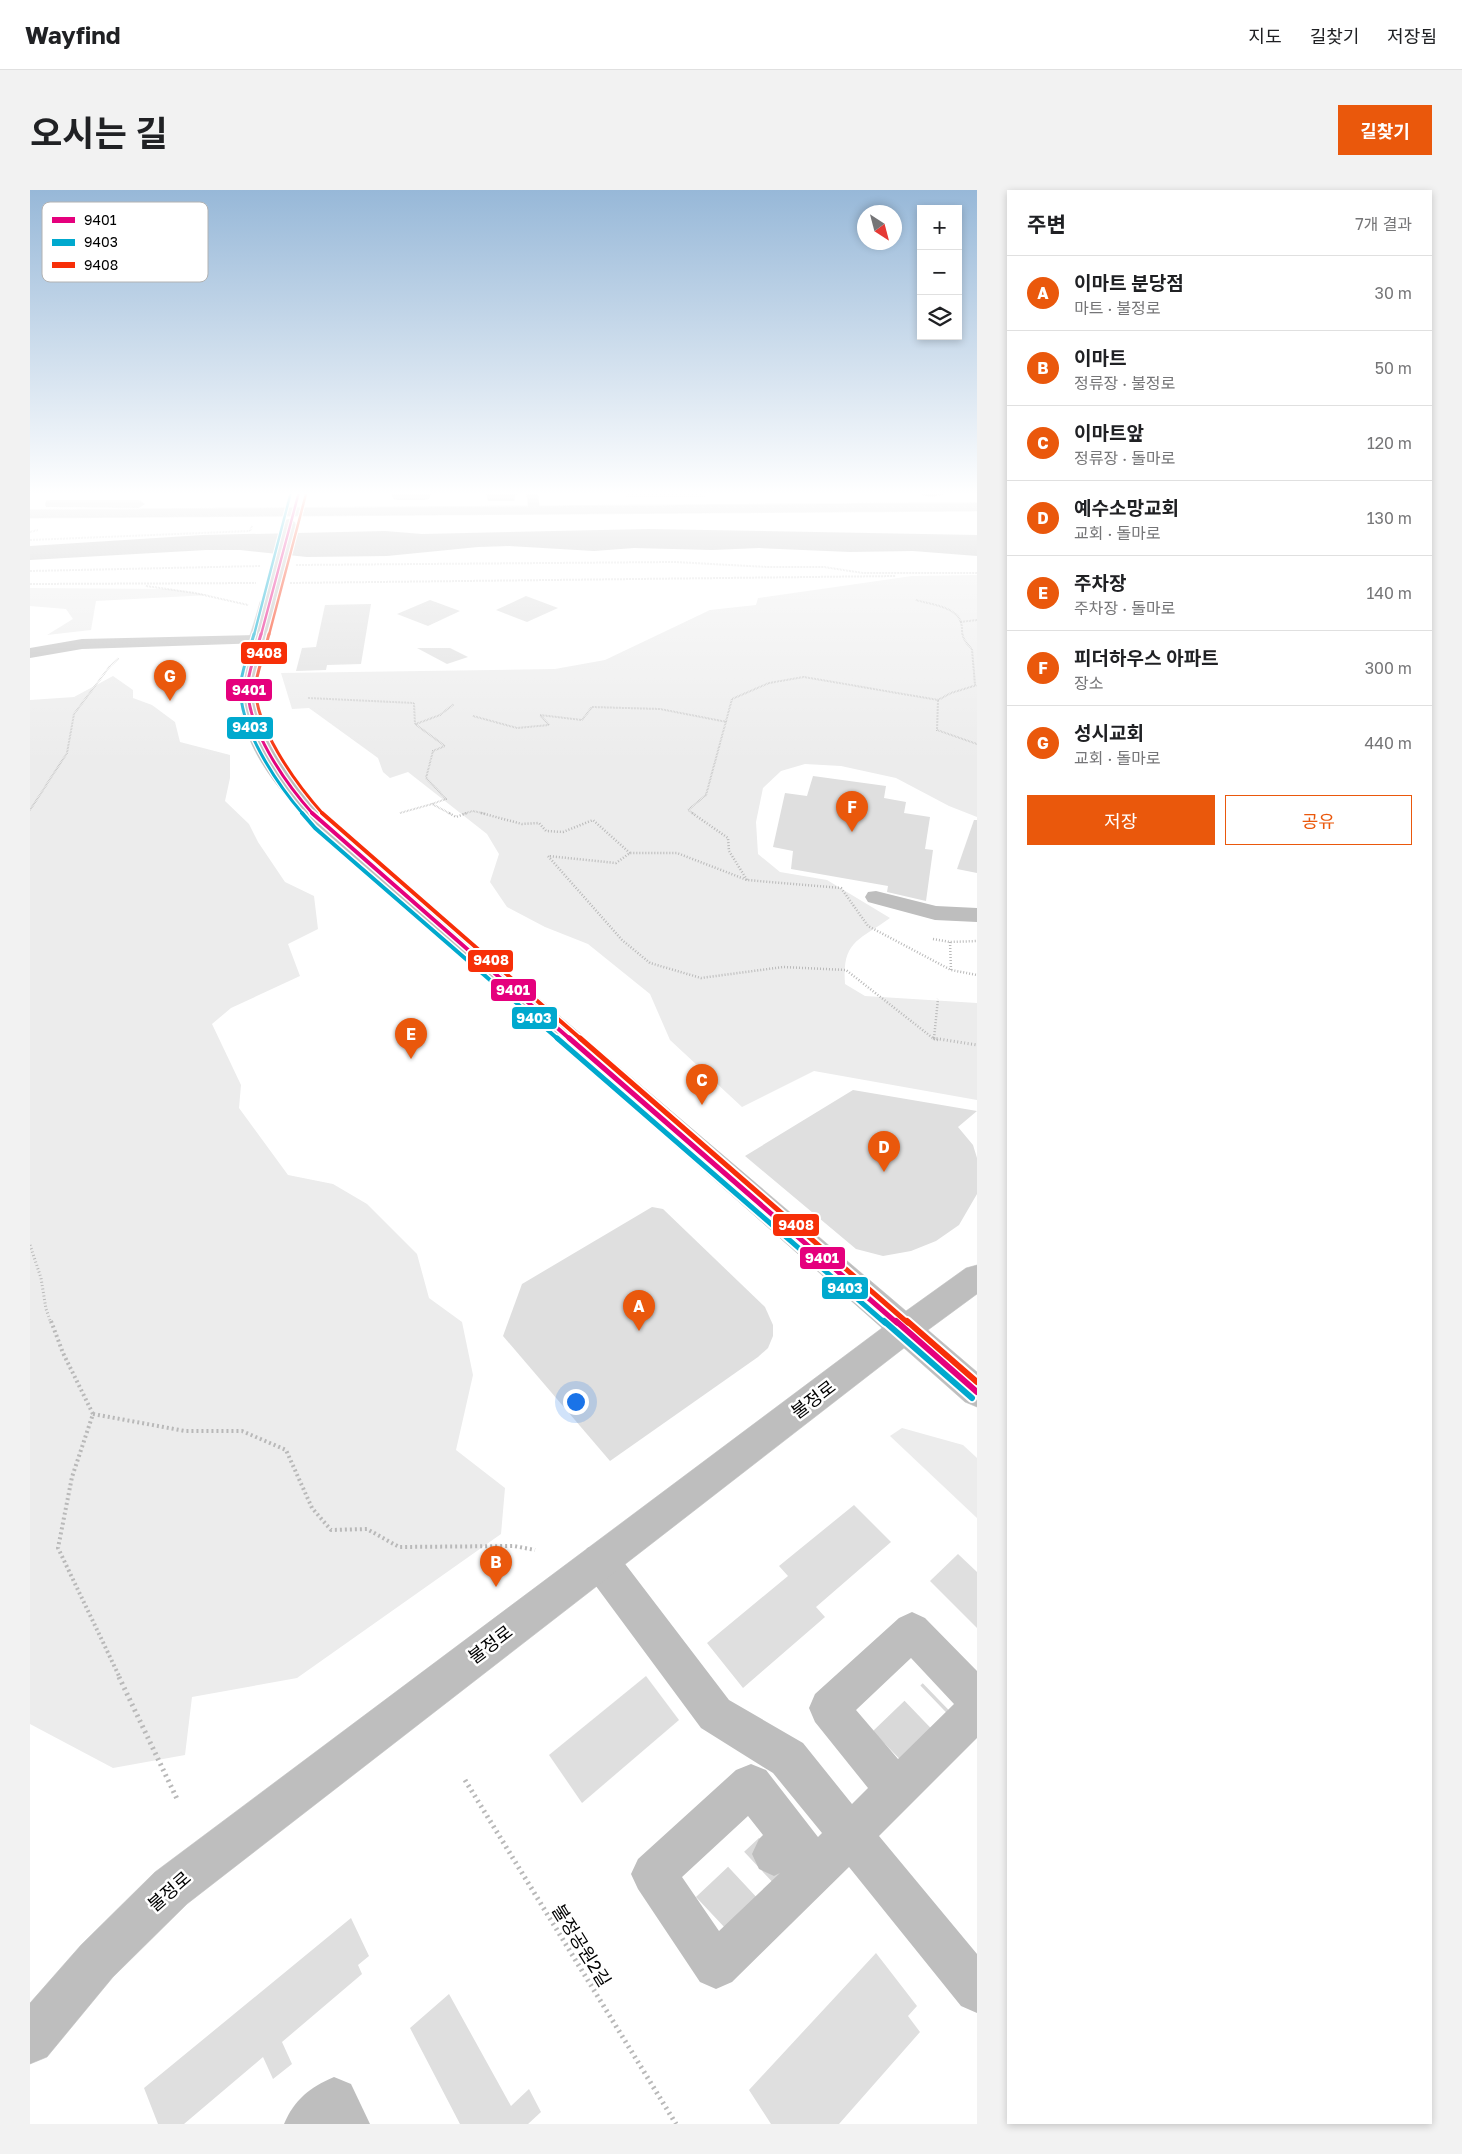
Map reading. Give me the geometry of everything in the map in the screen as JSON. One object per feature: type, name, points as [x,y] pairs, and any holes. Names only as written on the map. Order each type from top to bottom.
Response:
[{"type":"main road","points":[[268,582],[263,598],[258,640],[248,683],[248,702],[254,724],[269,757],[303,805],[320,822],[977,1392]]},
{"type":"main road","points":[[30,653],[67,646],[108,643],[258,640]]},
{"type":"main road","points":[[876,897],[935,913],[977,915]]},
{"type":"main road","name":"불정로","points":[[30,2040],[68,1991],[122,1934],[171,1888],[904,1329],[977,1277]]},
{"type":"main road","points":[[600,1561],[715,1714],[788,1758],[977,1990]]},
{"type":"main road","points":[[886,1766],[829,1708],[912,1631],[977,1700]]},
{"type":"main road","points":[[794,1854],[851,1836],[886,1766],[977,1709]]},
{"type":"main road","points":[[309,2124],[334,2101],[345,2124]]},
{"type":"path","points":[[286,583],[343,582]]},
{"type":"path","points":[[30,584],[135,584],[263,598]]},
{"type":"path","points":[[135,584],[196,593],[263,598]]},
{"type":"path","points":[[747,880],[729,851],[728,838],[688,810],[706,795],[732,699],[769,683],[804,677],[938,700],[951,693],[976,685],[972,649],[962,639],[960,622],[952,611],[916,600]]},
{"type":"path","points":[[960,622],[977,620]]},
{"type":"path","points":[[30,810],[67,753],[74,714],[119,657],[108,643]]},
{"type":"path","points":[[308,698],[414,703],[415,724]]},
{"type":"path","points":[[938,700],[937,730],[977,744]]},
{"type":"path","points":[[415,724],[440,715],[454,704]]},
{"type":"path","points":[[473,716],[517,728],[549,725],[540,715],[582,720],[592,707],[660,709],[727,722]]},
{"type":"path","points":[[400,813],[446,799],[426,778],[433,751],[445,746],[415,724]]},
{"type":"path","points":[[432,804],[456,818],[473,811],[522,824],[539,823],[546,831],[562,832],[593,820],[630,853]]},
{"type":"path","points":[[977,975],[951,970],[868,926],[841,888],[747,880],[677,853],[630,853],[616,863],[548,856],[622,940],[650,963],[701,978],[782,968],[846,970],[934,1039],[977,1045]]},
{"type":"path","points":[[933,939],[950,942],[977,941]]},
{"type":"path","points":[[950,942],[951,970]]},
{"type":"path","points":[[934,1039],[938,999]]},
{"type":"path","points":[[30,1245],[41,1278],[46,1309],[63,1353],[92,1414],[72,1476],[58,1548],[178,1801]]},
{"type":"path","points":[[92,1414],[186,1431],[242,1432],[286,1450],[312,1508],[331,1530],[367,1529],[399,1547],[514,1546],[536,1550]]},
{"type":"path","name":"불정공원2길","points":[[465,1780],[676,2124]]},
{"type":"shaded area","points":[[868,582],[977,582],[977,817],[949,806],[896,778],[841,766],[805,764],[781,771],[763,788],[756,822],[758,854],[780,872],[827,880],[890,918],[861,938],[849,950],[846,959],[845,984],[865,996],[977,1003],[977,1100],[814,1071],[742,1107],[670,1040],[650,994],[588,944],[545,927],[507,907],[490,882],[499,854],[487,834],[408,772],[390,778],[383,772],[378,758],[309,708],[292,709],[281,673],[555,669],[605,660],[710,610],[756,605],[758,598]]},
{"type":"shaded area","points":[[30,588],[169,589],[209,595],[96,601],[91,630],[47,635],[73,619],[66,609],[30,606]]},
{"type":"shaded area","points":[[113,676],[133,690],[133,698],[152,705],[175,722],[180,742],[230,755],[230,778],[225,801],[249,824],[258,842],[285,882],[314,896],[318,929],[288,944],[300,976],[231,1008],[212,1024],[241,1085],[239,1108],[288,1175],[333,1184],[367,1204],[417,1254],[429,1298],[462,1322],[473,1375],[456,1450],[505,1488],[501,1534],[297,1678],[192,1697],[185,1755],[113,1768],[30,1724],[30,700],[74,697]]},
{"type":"shaded area","points":[[902,1428],[963,1445],[977,1458],[977,1518],[890,1436]]},
{"type":"building","points":[[526,596],[558,608],[527,622],[496,610]]},
{"type":"building","points":[[430,600],[460,611],[428,626],[397,614]]},
{"type":"building","points":[[371,604],[361,664],[327,665],[326,670],[296,671],[302,648],[316,647],[325,605]]},
{"type":"building","points":[[417,648],[450,648],[468,657],[447,664]]},
{"type":"building","points":[[813,776],[886,786],[884,798],[906,802],[904,813],[930,817],[925,849],[933,850],[926,901],[887,892],[888,886],[791,869],[793,851],[773,847],[785,793],[807,796]]},
{"type":"building","points":[[974,820],[977,820],[977,873],[957,869]]},
{"type":"building","points":[[853,1090],[977,1111],[958,1127],[973,1145],[977,1158],[977,1194],[959,1225],[936,1241],[911,1251],[883,1256],[856,1249],[745,1156]]},
{"type":"building","points":[[652,1207],[663,1209],[765,1307],[773,1325],[773,1336],[768,1348],[758,1357],[610,1461],[503,1336],[522,1284]]},
{"type":"building","points":[[854,1505],[891,1542],[816,1607],[825,1617],[743,1688],[707,1643],[788,1576],[779,1566]]},
{"type":"building","points":[[958,1554],[977,1572],[977,1628],[930,1581]]},
{"type":"building","points":[[646,1676],[679,1720],[582,1803],[549,1755]]},
{"type":"building","points":[[351,1918],[369,1956],[358,1965],[362,1974],[282,2042],[292,2064],[273,2079],[263,2057],[184,2124],[158,2124],[144,2088]]},
{"type":"building","points":[[876,1953],[917,2006],[908,2016],[920,2032],[839,2124],[771,2124],[749,2090]]},
{"type":"building","points":[[449,1994],[511,2106],[529,2089],[541,2112],[528,2124],[460,2124],[410,2028]]},
{"type":"tunnel","points":[[888,1747],[938,1699]]},
{"type":"tunnel","points":[[711,1913],[774,1854]]},
{"type":"transit line","name":"9403","points":[[267,582],[241,683],[244,704],[249,725],[265,762],[301,812],[315,828],[972,1398]]},
{"type":"transit line","name":"9401","points":[[275,582],[248,683],[256,724],[271,759],[281,775],[306,806],[320,822],[977,1392]]},
{"type":"transit line","name":"9408","points":[[283,582],[256,684],[259,704],[264,722],[279,756],[300,787],[325,817],[977,1382]]},
{"type":"place","name":"성시교회","points":[[170,701]]},
{"type":"place","name":"피더하우스 아파트","points":[[852,832]]},
{"type":"place","name":"주차장","points":[[411,1059]]},
{"type":"place","name":"이마트앞","points":[[702,1105]]},
{"type":"place","name":"예수소망교회","points":[[884,1172]]},
{"type":"place","name":"이마트 분당점","points":[[639,1331]]},
{"type":"place","name":"이마트","points":[[496,1587]]}]
